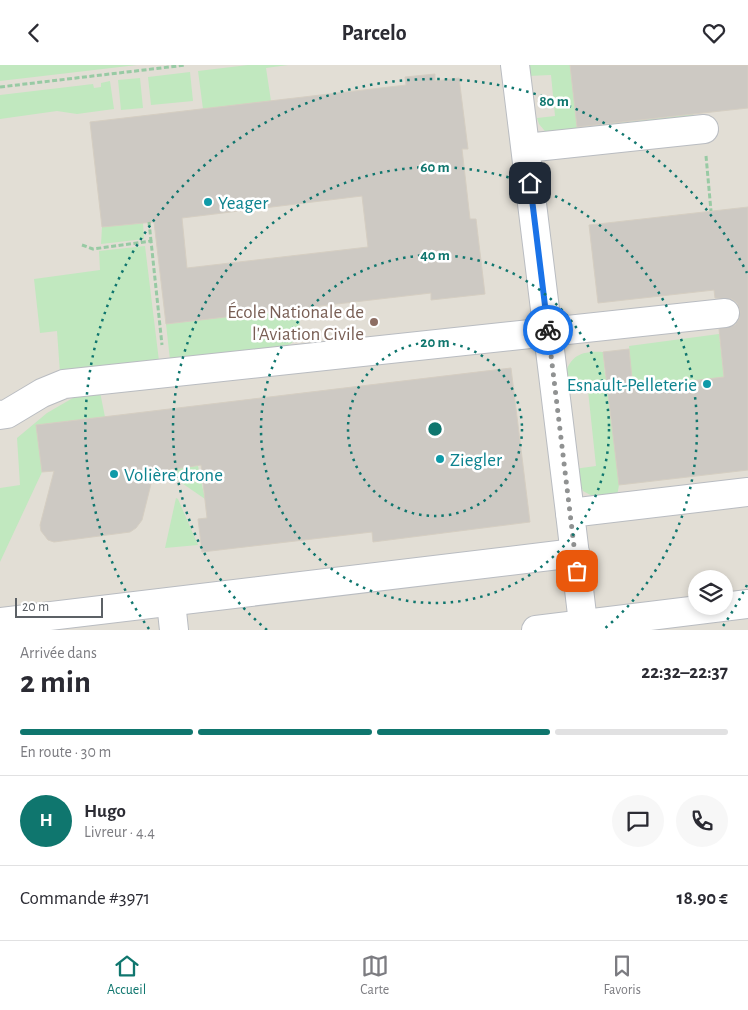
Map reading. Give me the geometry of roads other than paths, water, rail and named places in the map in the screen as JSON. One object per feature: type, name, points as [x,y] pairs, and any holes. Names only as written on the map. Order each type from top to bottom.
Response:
[{"type":"lane","points":[[516,65],[583,623]]},
{"type":"lane","points":[[526,148],[704,129]]},
{"type":"lane","points":[[0,415],[7,414],[42,393],[64,384],[548,330],[725,313]]},
{"type":"lane","points":[[570,513],[748,492]]},
{"type":"lane","points":[[0,623],[575,553]]},
{"type":"lane","points":[[171,602],[174,630]]},
{"type":"lane","points":[[536,630],[748,604]]},
{"type":"place","name":"Yeager","points":[[208,202]]},
{"type":"place","name":"École Nationale de l'Aviation Civile","points":[[374,322]]},
{"type":"place","name":"Esnault-Pelleterie","points":[[707,384]]},
{"type":"place","name":"Ziegler","points":[[440,459]]},
{"type":"place","name":"Volière drone","points":[[114,474]]}]
